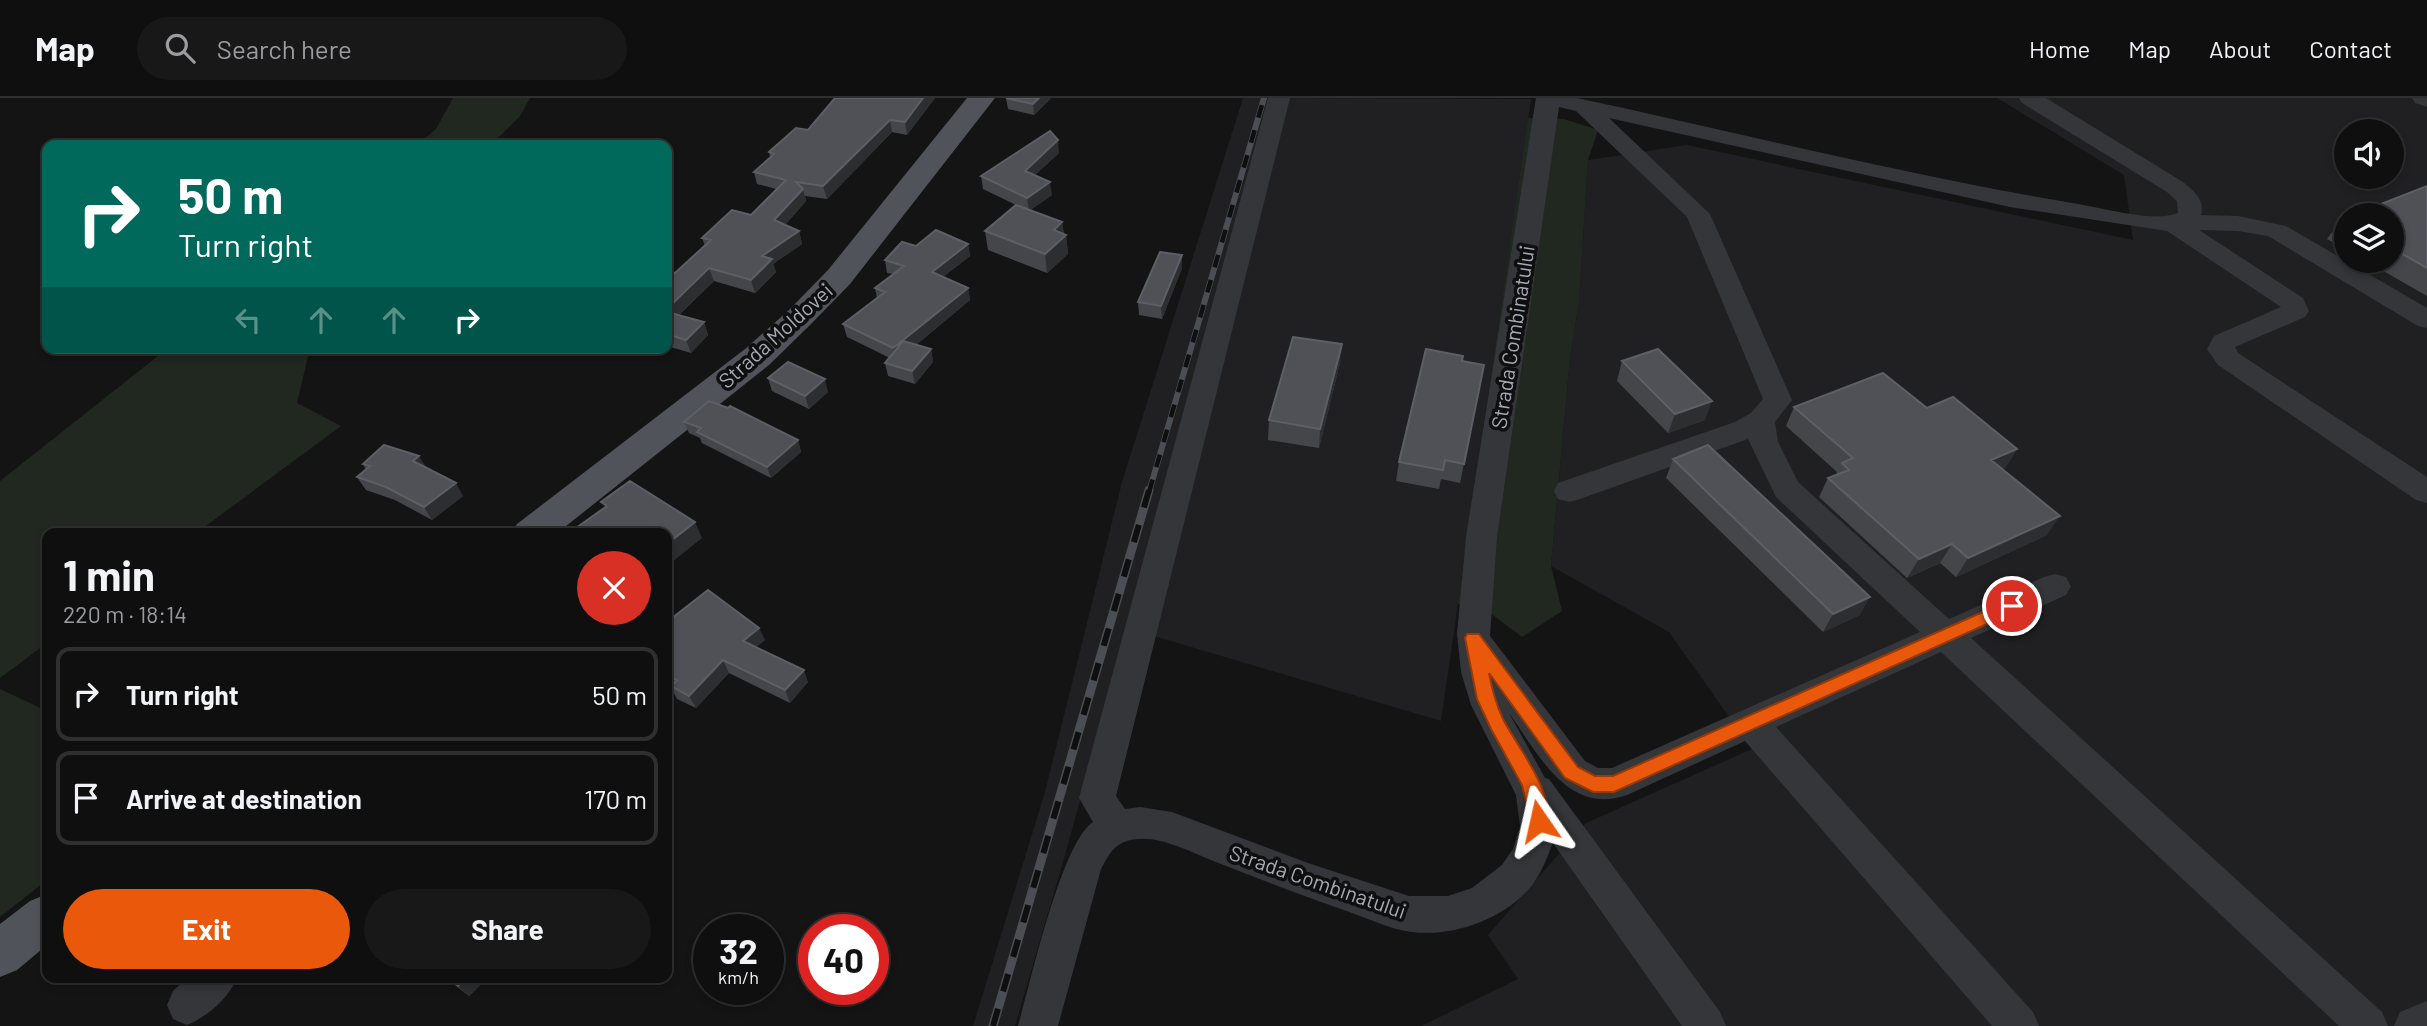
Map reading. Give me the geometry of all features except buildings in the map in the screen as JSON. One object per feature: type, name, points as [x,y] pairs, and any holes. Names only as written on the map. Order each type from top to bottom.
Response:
[{"type":"main road","name":"Strada Moldovei","points":[[538,528],[757,357],[800,317],[839,277],[981,98]]},
{"type":"main road","points":[[0,954],[42,920]]},
{"type":"street","points":[[1038,1026],[1083,865],[1098,839],[1116,827],[1097,798],[1279,98]]},
{"type":"street","points":[[1549,98],[2010,200],[2137,221],[2174,224],[2224,220],[2251,223],[2277,231],[2427,320]]},
{"type":"street","name":"Strada Combinatului","points":[[1116,827],[1140,823],[1172,828],[1308,880],[1409,914],[1442,915],[1470,908],[1493,897],[1511,883],[1524,866],[1535,841],[1539,821],[1537,803],[1531,783],[1497,724],[1486,699],[1473,638],[1479,555],[1549,98]]},
{"type":"street","points":[[2030,98],[2185,195],[2192,208],[2191,213],[2174,224]]},
{"type":"street","points":[[1570,491],[1745,429],[1761,420],[1778,400],[1698,214],[1583,106]]},
{"type":"street","points":[[2174,224],[2294,304],[2296,311],[2224,342],[2221,349],[2228,359],[2427,492]]},
{"type":"street","points":[[1761,420],[1763,442],[1787,489],[2369,1026]]},
{"type":"street","points":[[1473,638],[1572,772],[1593,784],[1614,784],[1642,774],[2055,586]]},
{"type":"street","points":[[1752,724],[2019,1026]]},
{"type":"street","points":[[1531,783],[1706,1026]]},
{"type":"street","points":[[187,1005],[211,983]]},
{"type":"street","points":[[2414,1026],[2427,1021]]},
{"type":"shaded area","points":[[453,98],[530,98],[520,116],[496,140],[423,140],[436,129]]},
{"type":"shaded area","points":[[1243,98],[1531,99],[1441,721],[1127,628],[1015,1026],[973,1026],[1045,792],[1122,482]]},
{"type":"shaded area","points":[[1997,98],[2427,98],[2427,1026],[1421,1026],[1518,979],[1488,935],[1586,823],[1752,749],[1669,632],[1551,566],[1570,358],[1579,302],[1588,160],[1687,145],[2133,240],[2124,175]]},
{"type":"shaded area","points":[[1528,118],[1564,119],[1598,130],[1588,160],[1579,302],[1570,358],[1551,566],[1562,611],[1522,637],[1489,612],[1458,604]]},
{"type":"shaded area","points":[[160,354],[309,354],[297,403],[341,426],[203,528],[42,528],[42,647],[0,678],[0,481]]},
{"type":"shaded area","points":[[0,689],[42,709],[42,884],[0,917]]},
{"type":"railway","points":[[1149,492],[1264,98]]},
{"type":"railway","points":[[993,1026],[1149,490]]},
{"type":"route","points":[[1539,821],[1531,783],[1497,724],[1486,699],[1473,638],[1572,772],[1593,784],[1614,784],[1642,774],[2012,606]]}]
